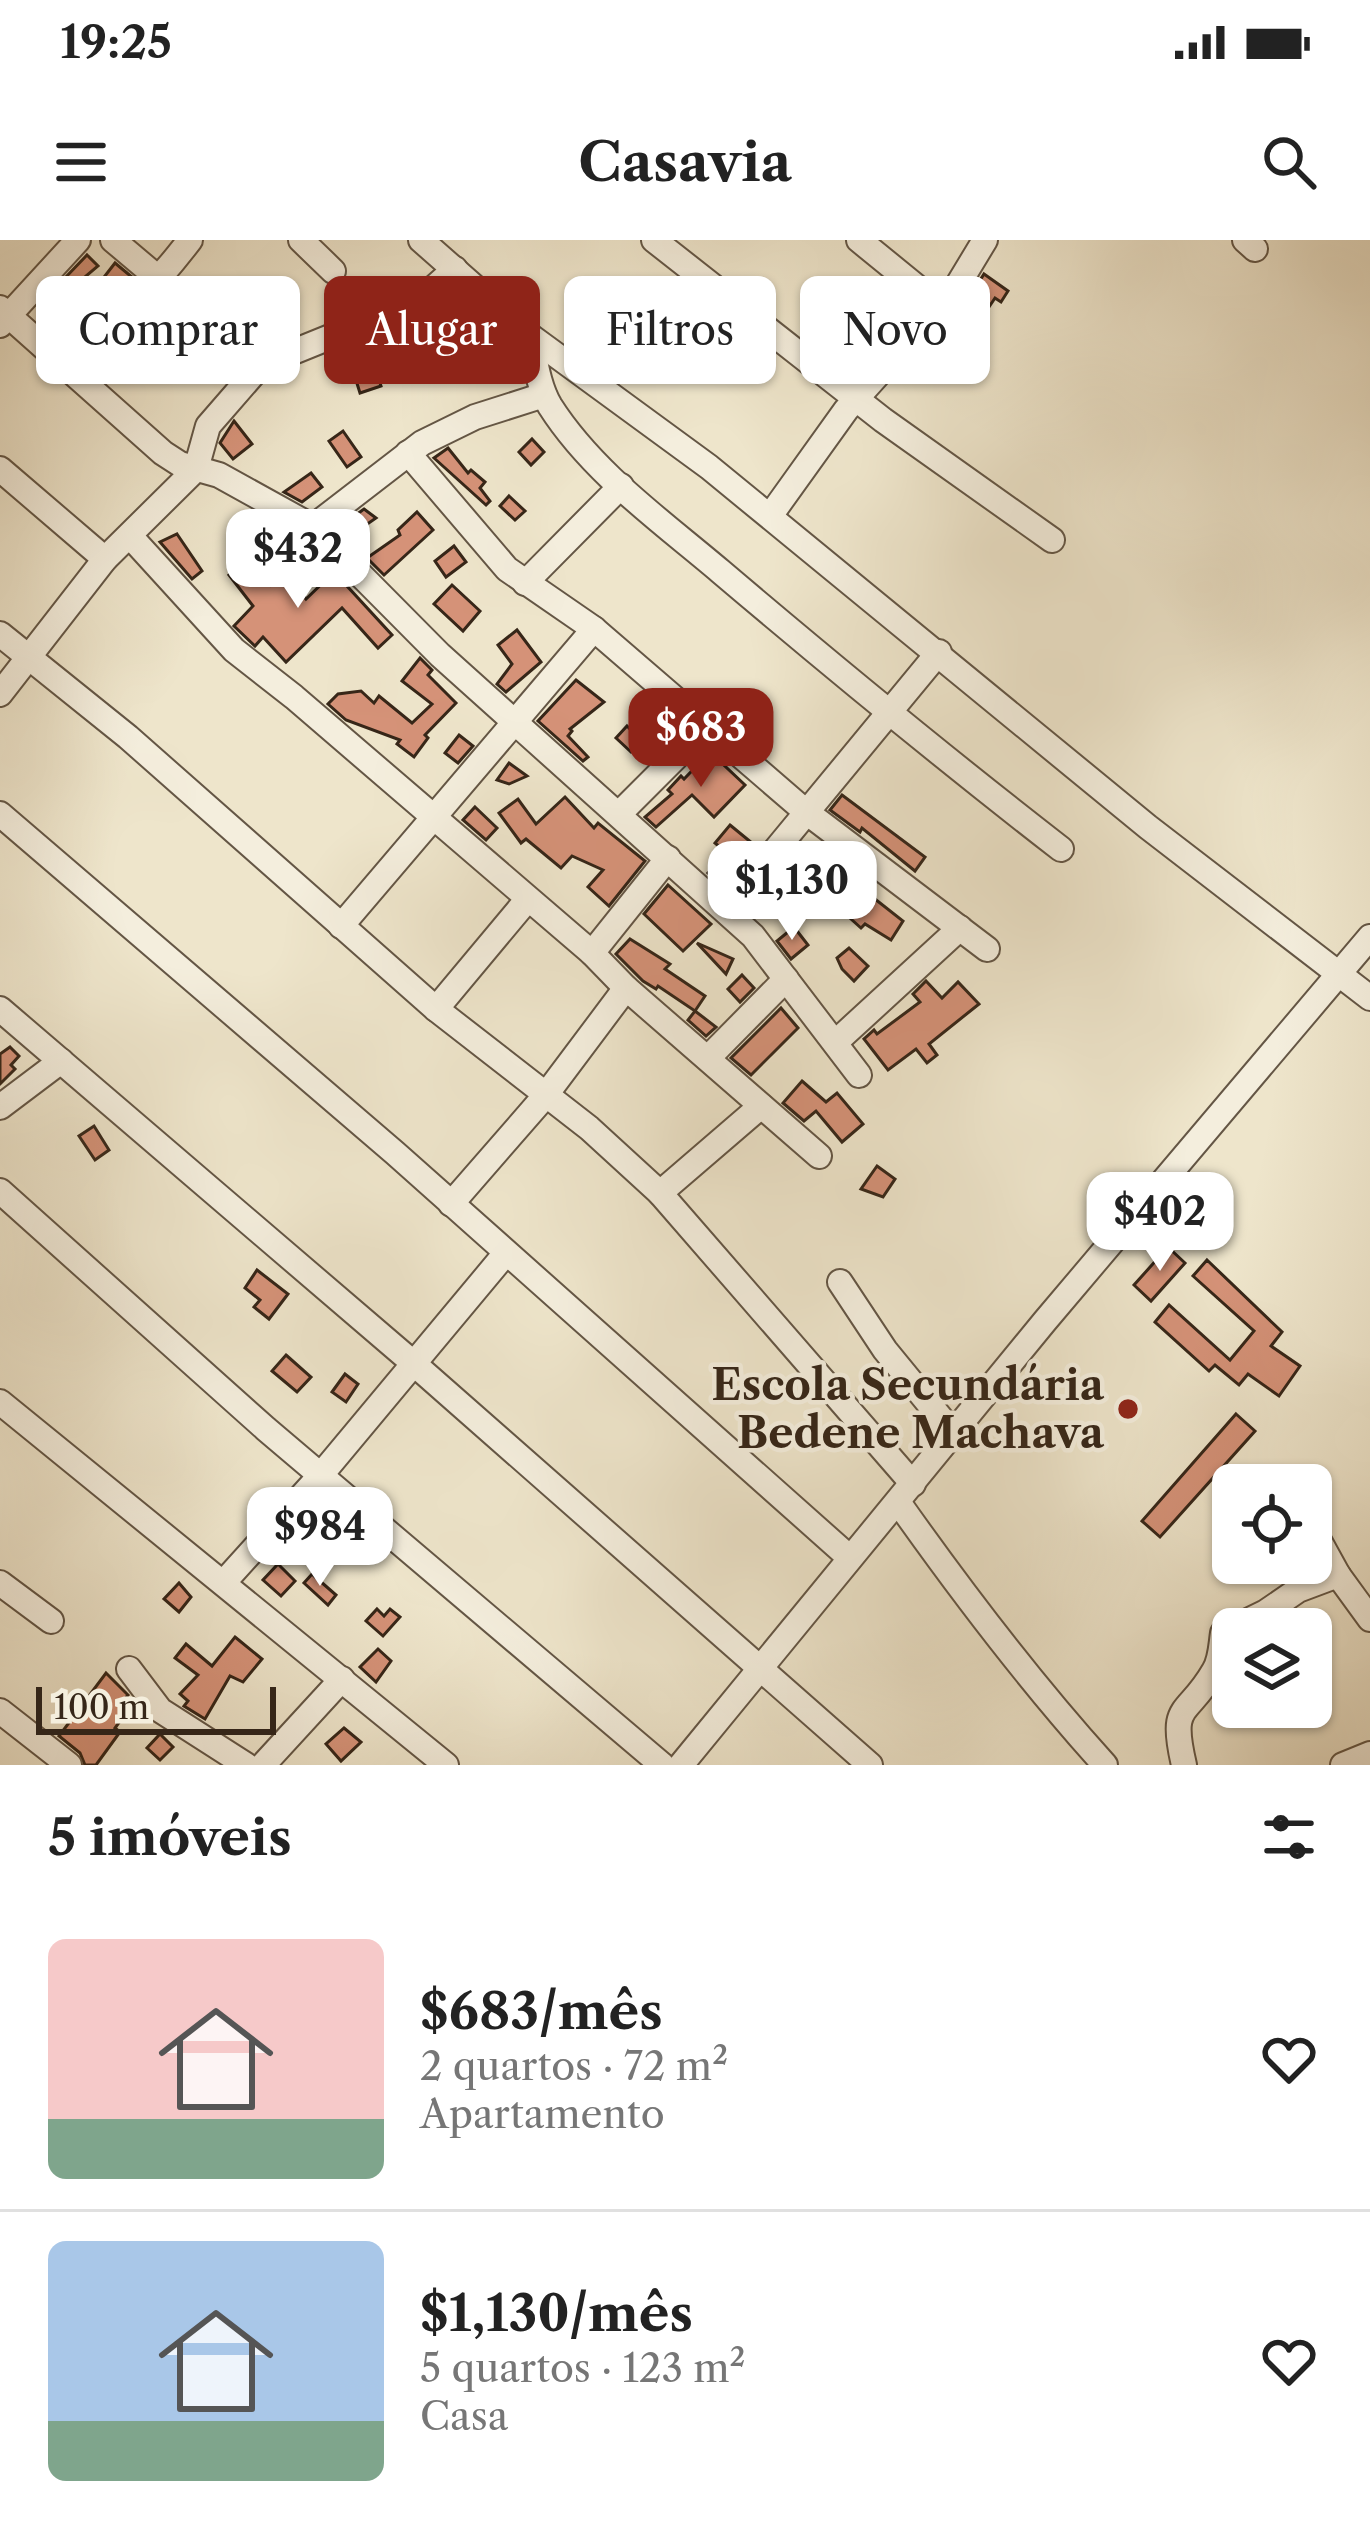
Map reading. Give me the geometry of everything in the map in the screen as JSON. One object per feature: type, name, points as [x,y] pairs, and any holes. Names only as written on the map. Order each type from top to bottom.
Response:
[{"type":"street","points":[[36,343],[3,316],[78,240]]},
{"type":"street","points":[[113,240],[155,276]]},
{"type":"street","points":[[163,276],[190,240]]},
{"type":"street","points":[[301,240],[333,271]]},
{"type":"street","points":[[421,240],[463,276]]},
{"type":"street","points":[[654,240],[1052,540]]},
{"type":"street","points":[[859,240],[903,276]]},
{"type":"street","points":[[960,276],[981,242]]},
{"type":"street","points":[[300,349],[419,301],[455,269]]},
{"type":"street","points":[[540,344],[770,516],[1148,827],[1370,998]]},
{"type":"street","points":[[540,378],[544,395],[575,440],[621,486],[886,712],[1061,849]]},
{"type":"street","points":[[84,384],[163,453],[219,475],[313,526],[440,655],[753,936],[860,1075]]},
{"type":"street","points":[[0,694],[105,559],[196,469],[208,426],[244,384]]},
{"type":"street","points":[[770,516],[846,410],[872,384]]},
{"type":"street","points":[[313,526],[408,453],[475,417],[544,395]]},
{"type":"street","points":[[408,453],[507,569],[595,629],[805,811],[987,949]]},
{"type":"street","points":[[5,484],[105,559]]},
{"type":"street","points":[[525,583],[621,486]]},
{"type":"street","points":[[130,536],[233,650],[592,953],[819,1156]]},
{"type":"street","points":[[341,926],[595,629]]},
{"type":"street","points":[[0,634],[128,737],[436,1010],[589,1128],[790,1325],[989,1627],[1105,1765]]},
{"type":"street","points":[[726,910],[939,652]]},
{"type":"street","points":[[620,813],[707,725]]},
{"type":"street","points":[[0,814],[850,1558]]},
{"type":"street","points":[[592,953],[668,858]]},
{"type":"street","points":[[436,1010],[527,900]]},
{"type":"street","points":[[837,1041],[960,928]]},
{"type":"street","points":[[681,1765],[1370,937]]},
{"type":"street","points":[[708,1058],[786,979]]},
{"type":"street","points":[[451,1204],[545,1096],[626,988]]},
{"type":"street","points":[[0,1009],[412,1362],[870,1765]]},
{"type":"street","points":[[0,1107],[61,1061]]},
{"type":"street","points":[[660,1193],[761,1106]]},
{"type":"street","points":[[0,1191],[320,1476],[662,1765]]},
{"type":"street","points":[[224,1582],[320,1476],[506,1253]]},
{"type":"street","points":[[840,1282],[885,1350],[953,1433]]},
{"type":"street","points":[[0,1402],[446,1765]]},
{"type":"street","points":[[1332,1564],[1370,1619]]},
{"type":"street","points":[[1184,1765],[1177,1732],[1179,1714],[1218,1665],[1223,1633],[1298,1590],[1338,1575]]},
{"type":"street","points":[[0,1583],[51,1621]]},
{"type":"street","points":[[129,1669],[160,1710],[246,1765]]},
{"type":"street","points":[[263,1765],[342,1679]]},
{"type":"street","points":[[0,1711],[70,1765]]},
{"type":"building","points":[[87,255],[98,266],[86,276],[67,276]]},
{"type":"building","points":[[115,263],[131,276],[105,276]]},
{"type":"building","points":[[990,278],[1008,291],[1001,302],[995,298],[990,306]]},
{"type":"building","points":[[357,384],[380,384],[381,386],[360,393]]},
{"type":"building","points":[[234,421],[252,444],[233,459],[220,443]]},
{"type":"building","points":[[343,431],[361,457],[347,467],[329,441]]},
{"type":"building","points":[[532,439],[544,452],[531,465],[519,452]]},
{"type":"building","points":[[448,448],[468,473],[471,470],[485,482],[480,488],[490,501],[486,505],[434,458]]},
{"type":"building","points":[[311,473],[322,487],[302,502],[284,492]]},
{"type":"building","points":[[509,496],[525,511],[515,520],[500,506]]},
{"type":"building","points":[[364,509],[376,518],[353,534],[345,523]]},
{"type":"building","points":[[417,512],[433,530],[384,575],[367,558],[400,535],[398,530]]},
{"type":"building","points":[[177,534],[202,571],[192,579],[160,542]]},
{"type":"building","points":[[454,546],[466,562],[446,577],[435,561]]},
{"type":"building","points":[[251,559],[271,585],[285,573],[306,599],[334,572],[392,635],[378,648],[342,608],[286,662],[263,637],[255,646],[234,626],[253,606],[229,575]]},
{"type":"building","points":[[452,585],[480,611],[463,631],[434,604]]},
{"type":"building","points":[[517,630],[541,662],[506,692],[497,684],[512,664],[498,645]]},
{"type":"building","points":[[420,658],[432,670],[428,675],[456,703],[425,735],[428,738],[414,757],[397,744],[400,740],[346,720],[328,704],[338,694],[361,691],[374,703],[379,696],[412,723],[432,704],[402,681]]},
{"type":"building","points":[[576,680],[604,702],[570,729],[568,736],[588,757],[583,761],[538,721]]},
{"type":"building","points":[[660,716],[676,732],[658,751],[641,735]]},
{"type":"building","points":[[627,726],[642,741],[631,752],[616,738]]},
{"type":"building","points":[[459,735],[473,746],[458,763],[445,753]]},
{"type":"building","points":[[710,752],[745,785],[714,817],[692,795],[656,827],[645,817]]},
{"type":"building","points":[[509,763],[527,776],[509,784],[497,780]]},
{"type":"building","points":[[842,795],[925,857],[915,871],[862,828],[860,832],[830,810]]},
{"type":"building","points":[[565,797],[594,828],[598,823],[645,861],[609,906],[588,887],[603,870],[572,856],[561,868],[526,839],[521,843],[499,813],[518,799],[536,824]]},
{"type":"building","points":[[475,807],[497,828],[486,840],[463,820]]},
{"type":"building","points":[[730,825],[752,843],[723,887],[708,873],[727,853],[715,843]]},
{"type":"building","points":[[668,885],[711,924],[683,951],[644,914]]},
{"type":"building","points":[[861,888],[903,921],[891,940],[865,924],[861,928],[841,910]]},
{"type":"building","points":[[794,927],[808,945],[791,959],[777,941]]},
{"type":"building","points":[[630,939],[670,964],[665,969],[705,996],[695,1011],[643,981],[616,954]]},
{"type":"building","points":[[697,943],[733,959],[726,974]]},
{"type":"building","points":[[849,948],[868,966],[854,981],[837,958]]},
{"type":"building","points":[[742,975],[754,988],[740,1002],[728,989]]},
{"type":"building","points":[[926,981],[942,998],[958,982],[979,1004],[929,1044],[937,1055],[927,1063],[916,1049],[888,1070],[864,1039],[920,1002],[913,994]]},
{"type":"building","points":[[781,1008],[798,1028],[751,1075],[731,1058]]},
{"type":"building","points":[[695,1011],[716,1027],[706,1036],[688,1020]]},
{"type":"building","points":[[10,1047],[19,1056],[11,1065],[15,1069],[0,1084],[0,1054]]},
{"type":"building","points":[[802,1081],[826,1102],[837,1093],[863,1124],[842,1142],[816,1111],[804,1121],[783,1103]]},
{"type":"building","points":[[94,1126],[109,1150],[95,1160],[79,1136]]},
{"type":"building","points":[[877,1166],[895,1179],[883,1197],[861,1189]]},
{"type":"building","points":[[1168,1247],[1185,1263],[1151,1301],[1134,1285]]},
{"type":"building","points":[[1207,1260],[1282,1332],[1271,1346],[1300,1366],[1279,1396],[1248,1374],[1239,1385],[1215,1365],[1209,1371],[1155,1322],[1169,1305],[1230,1360],[1254,1331],[1193,1276]]},
{"type":"building","points":[[257,1270],[288,1294],[269,1319],[254,1307],[260,1300],[245,1288]]},
{"type":"building","points":[[286,1355],[311,1377],[297,1392],[272,1371]]},
{"type":"building","points":[[345,1374],[358,1384],[346,1402],[332,1392]]},
{"type":"building","points":[[1236,1414],[1255,1431],[1225,1464],[1212,1464],[1212,1479],[1160,1537],[1142,1521]]},
{"type":"building","points":[[278,1564],[295,1581],[281,1596],[263,1580]]},
{"type":"building","points":[[312,1574],[336,1595],[328,1605],[304,1583]]},
{"type":"building","points":[[179,1583],[191,1597],[179,1612],[164,1599]]},
{"type":"building","points":[[377,1609],[384,1616],[390,1609],[400,1617],[383,1636],[366,1621]]},
{"type":"building","points":[[235,1637],[262,1659],[243,1682],[230,1676],[205,1719],[184,1706],[188,1701],[180,1694],[198,1675],[175,1658],[186,1644],[212,1666]]},
{"type":"building","points":[[378,1649],[391,1661],[376,1682],[360,1667]]},
{"type":"building","points":[[106,1673],[128,1695],[123,1701],[131,1706],[115,1728],[120,1732],[96,1765],[85,1765],[80,1753],[59,1736]]},
{"type":"building","points":[[344,1728],[361,1742],[341,1761],[326,1744]]},
{"type":"building","points":[[160,1734],[173,1747],[160,1760],[147,1748]]},
{"type":"place","name":"Escola Secundária Bedene Machava","points":[[1128,1409]]}]
